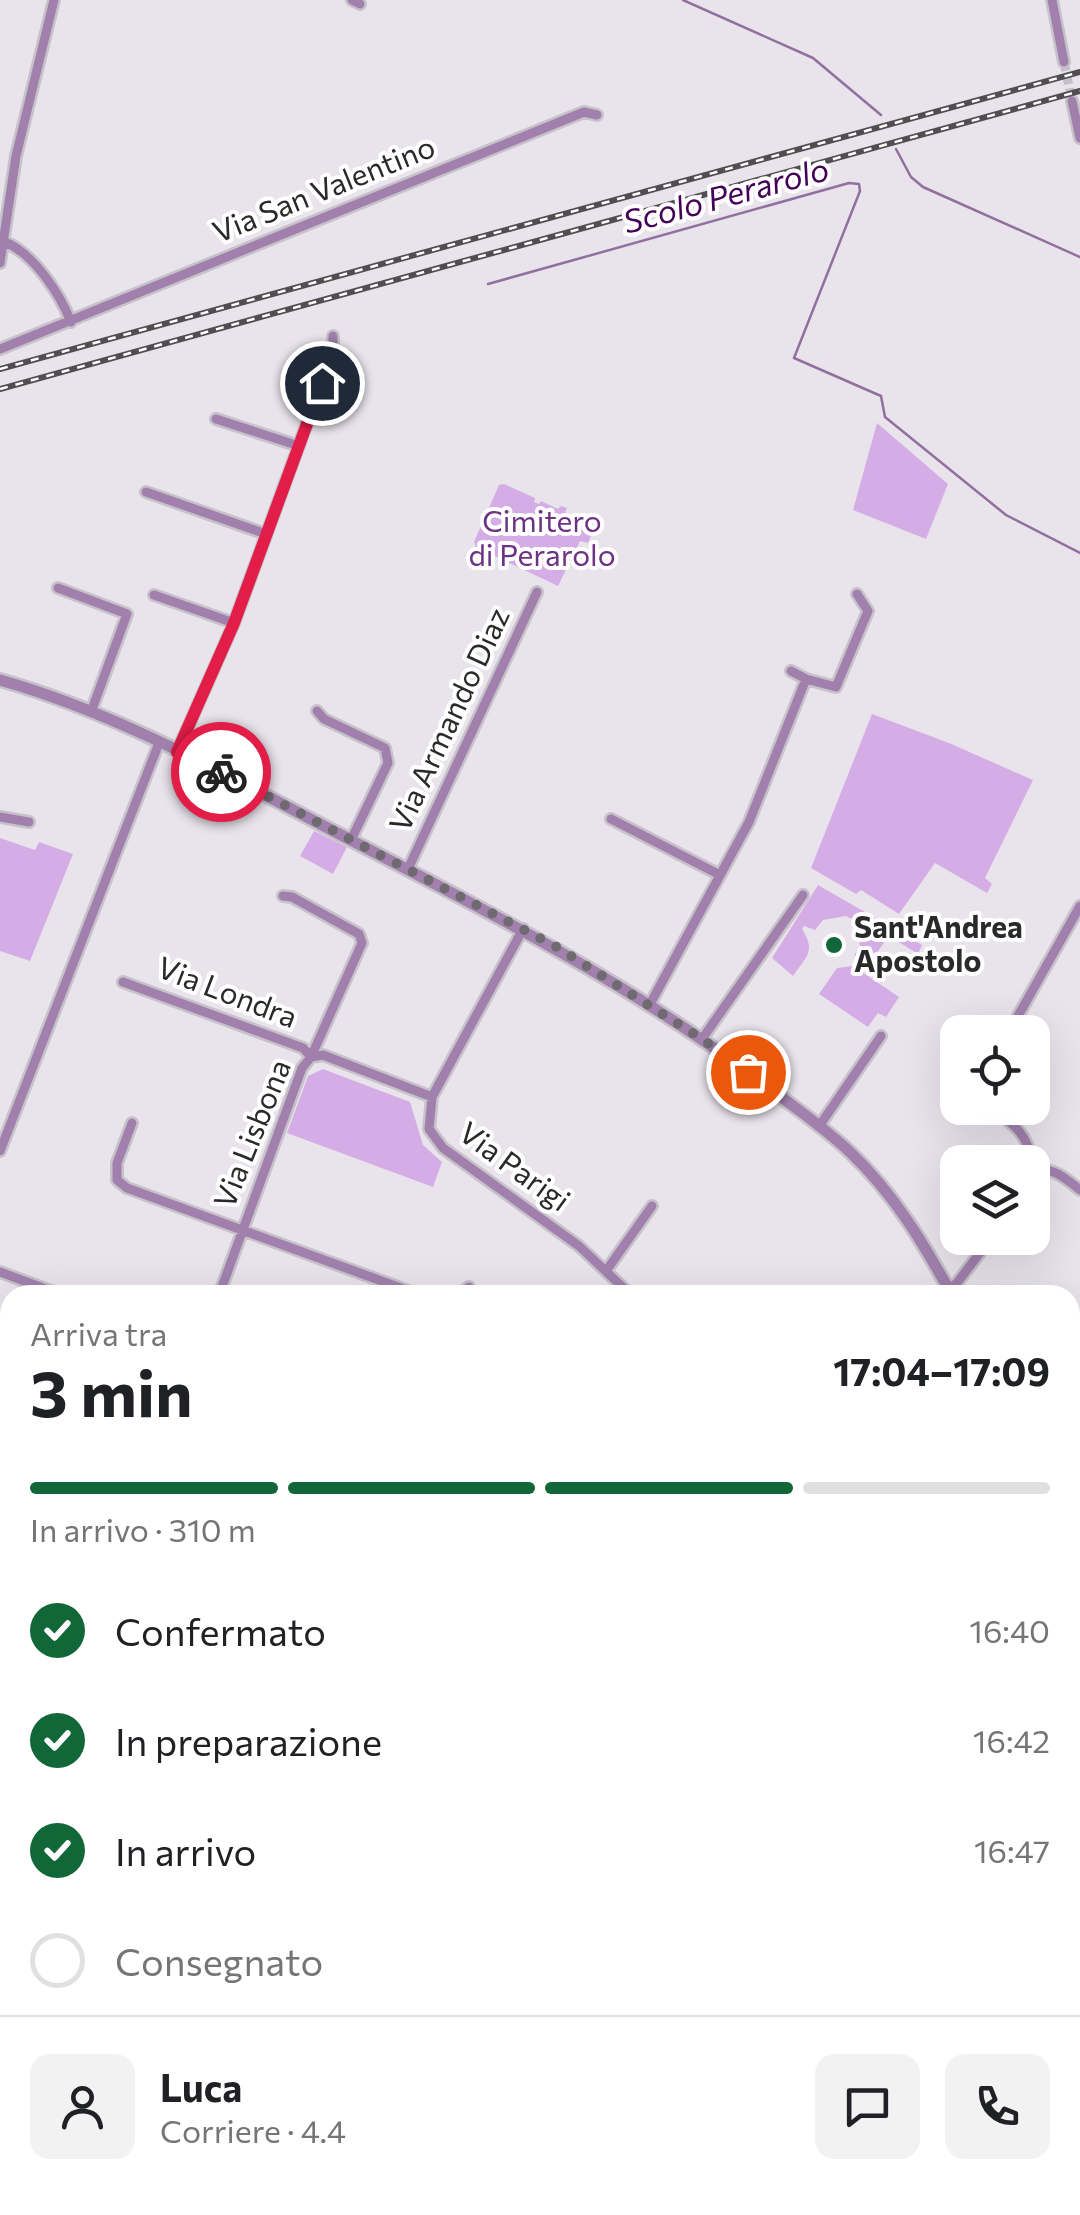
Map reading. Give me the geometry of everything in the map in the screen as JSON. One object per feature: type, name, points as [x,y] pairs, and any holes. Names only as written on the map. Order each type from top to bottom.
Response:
[{"type":"street","points":[[0,263],[16,156],[54,0]]},
{"type":"street","points":[[1052,0],[1064,62]]},
{"type":"street","points":[[1072,101],[1080,138]]},
{"type":"street","name":"Via San Valentino","points":[[0,349],[584,112],[598,115]]},
{"type":"street","points":[[5,242],[15,247],[47,280],[71,322]]},
{"type":"street","points":[[177,752],[234,623],[333,352],[333,336]]},
{"type":"street","points":[[216,418],[299,446]]},
{"type":"street","points":[[146,492],[266,534]]},
{"type":"street","points":[[58,588],[127,614],[90,712]]},
{"type":"street","name":"Via Armando Diaz","points":[[408,868],[537,592]]},
{"type":"street","points":[[792,671],[836,687],[868,611],[857,594]]},
{"type":"street","points":[[154,595],[234,623]]},
{"type":"street","points":[[649,1006],[750,822],[806,679]]},
{"type":"street","name":"Via Armando Diaz","points":[[0,680],[90,712],[159,743],[408,868],[523,929],[702,1039],[820,1126],[896,1201],[946,1285]]},
{"type":"street","points":[[316,711],[324,719],[385,748],[389,755],[350,840]]},
{"type":"street","points":[[0,1151],[159,743]]},
{"type":"street","points":[[0,817],[29,822]]},
{"type":"street","points":[[612,819],[720,875]]},
{"type":"street","points":[[702,1039],[803,895]]},
{"type":"street","name":"Via Londra","points":[[284,896],[348,926],[362,938],[311,1057]]},
{"type":"street","points":[[1018,1015],[1080,906]]},
{"type":"street","name":"Via Parigi","points":[[523,929],[432,1097],[428,1124],[438,1144],[566,1236],[620,1285]]},
{"type":"street","name":"Via Londra","points":[[123,982],[303,1048],[311,1057]]},
{"type":"street","points":[[820,1126],[881,1036]]},
{"type":"street","name":"Via Londra","points":[[311,1057],[323,1055],[432,1097]]},
{"type":"street","name":"Via Lisbona","points":[[222,1285],[302,1068],[311,1057]]},
{"type":"street","name":"Via Lisbona","points":[[132,1123],[115,1169],[120,1183],[393,1285]]},
{"type":"street","points":[[1014,1125],[1029,1145]]},
{"type":"street","points":[[1050,1171],[1080,1190]]},
{"type":"street","points":[[606,1271],[652,1206]]},
{"type":"street","points":[[956,1285],[979,1255]]},
{"type":"street","points":[[0,1272],[35,1285]]},
{"type":"green space","points":[[877,423],[948,484],[926,539],[853,510]]},
{"type":"green space","name":"Cimitero di Perarolo","points":[[499,485],[535,498],[534,502],[539,504],[541,501],[558,509],[567,508],[565,512],[594,529],[588,543],[580,541],[558,586],[476,547],[474,542]]},
{"type":"green space","points":[[872,714],[1033,780],[985,878],[992,884],[987,893],[935,863],[899,914],[861,890],[856,894],[811,868]]},
{"type":"green space","points":[[314,831],[347,847],[333,874],[300,856]]},
{"type":"green space","points":[[0,838],[35,850],[39,842],[73,854],[30,961],[0,951]]},
{"type":"green space","points":[[818,885],[922,945],[918,954],[889,936],[867,966],[854,955],[860,947],[857,922],[846,916],[823,920],[815,930],[804,926],[802,929],[809,948],[793,976],[772,958]]},
{"type":"green space","points":[[853,966],[899,997],[886,1017],[878,1013],[868,1027],[819,994],[837,968]]},
{"type":"green space","points":[[323,1069],[410,1102],[423,1145],[442,1162],[433,1187],[287,1133],[308,1076]]},
{"type":"waterway","points":[[683,0],[813,58],[881,115]]},
{"type":"waterway","points":[[896,149],[911,177],[923,187],[1080,257]]},
{"type":"waterway","name":"Scolo Perarolo","points":[[488,284],[849,183],[859,184],[860,191],[794,358],[881,396],[885,417],[1006,515],[1080,553]]},
{"type":"tunnel","points":[[1064,62],[1072,101]]},
{"type":"railway","points":[[0,369],[1080,72]]},
{"type":"railway","points":[[0,389],[1080,91]]},
{"type":"way so far","points":[[221,772],[555,946],[748,1072]]},
{"type":"place","name":"Sant'Andrea Apostolo","points":[[834,945]]},
{"type":"route","points":[[221,772],[177,752],[214,674],[322,383]]}]
